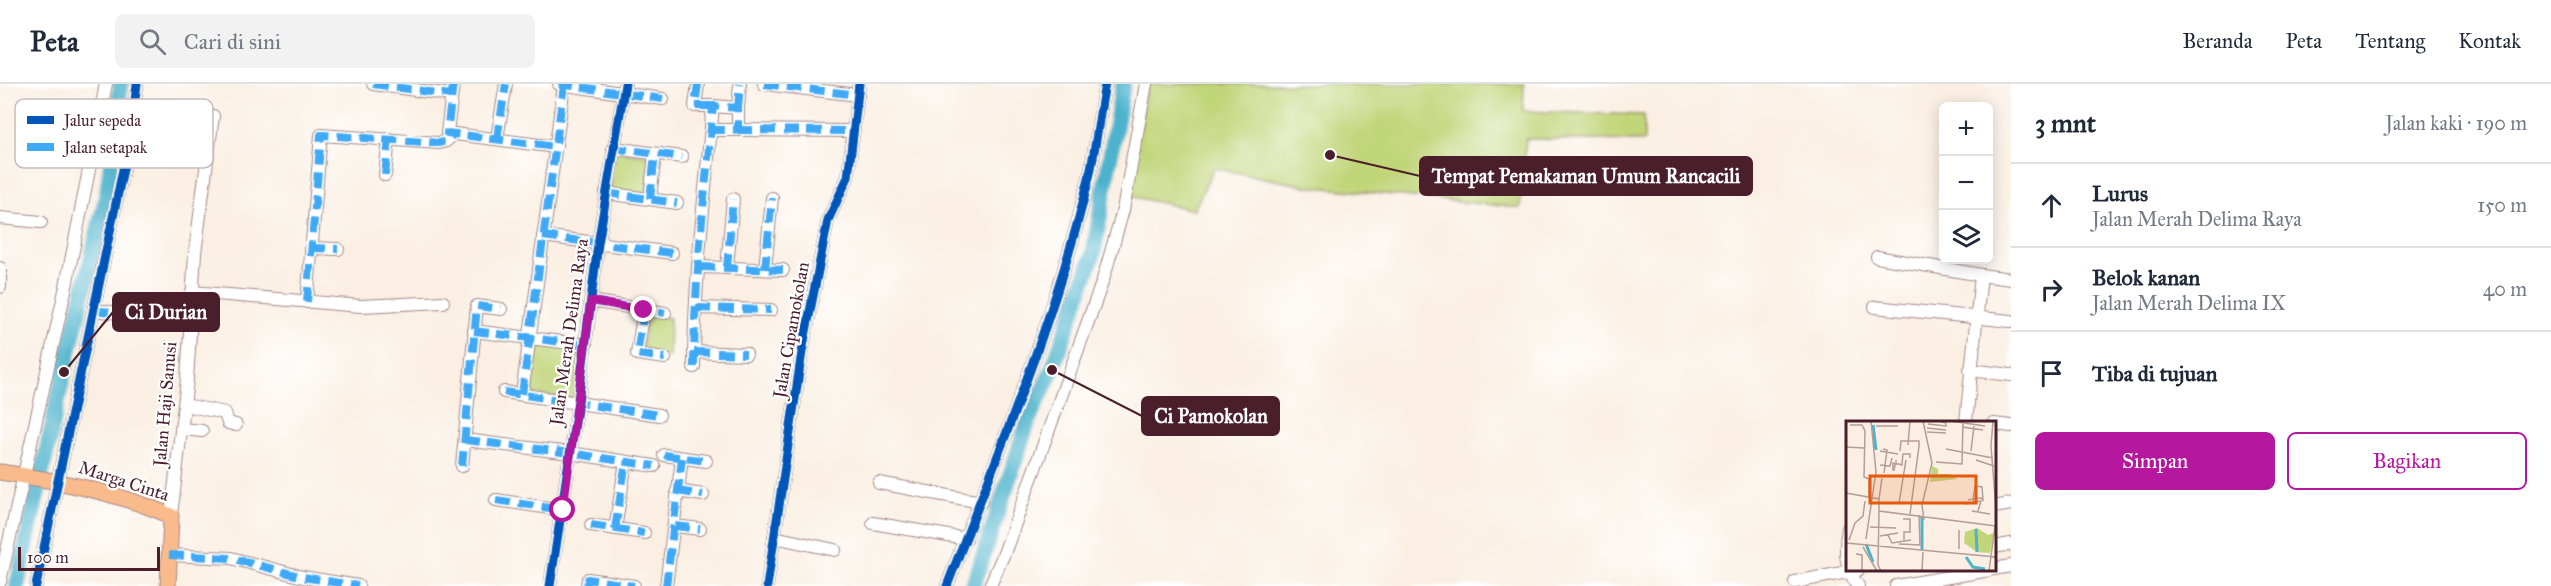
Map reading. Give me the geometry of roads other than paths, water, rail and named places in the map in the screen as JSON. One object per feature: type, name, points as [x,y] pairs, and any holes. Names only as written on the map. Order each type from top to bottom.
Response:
[{"type":"main road","name":"Marga Cinta","points":[[0,472],[54,481],[143,504],[171,516],[168,586]]},
{"type":"street","points":[[105,99],[106,84]]},
{"type":"street","points":[[134,99],[137,84]]},
{"type":"street","points":[[373,84],[452,89],[447,133],[556,147]]},
{"type":"street","points":[[497,139],[506,84]]},
{"type":"street","points":[[559,84],[624,89],[663,99]]},
{"type":"street","points":[[698,84],[695,106],[738,108]]},
{"type":"street","points":[[738,130],[740,84]]},
{"type":"street","points":[[764,84],[855,91]]},
{"type":"street","points":[[947,586],[1022,396],[1061,280],[1089,177],[1105,84]]},
{"type":"street","points":[[990,586],[1098,297],[1124,210],[1146,84]]},
{"type":"street","points":[[522,394],[564,85]]},
{"type":"street","name":"Jalan Merah Delima Raya","points":[[550,586],[563,510],[598,244],[624,89]]},
{"type":"street","name":"Jalan Cipamokolan","points":[[767,586],[806,330],[828,220],[848,177],[849,131],[855,91]]},
{"type":"street","points":[[694,367],[696,308],[713,106]]},
{"type":"street","points":[[711,130],[849,131]]},
{"type":"street","points":[[307,302],[321,135],[439,143],[446,141],[454,134]]},
{"type":"street","points":[[385,175],[389,139]]},
{"type":"street","points":[[613,147],[682,158]]},
{"type":"street","points":[[650,199],[655,153]]},
{"type":"street","points":[[0,582],[29,477],[92,168]]},
{"type":"street","points":[[36,586],[54,481],[94,310],[120,168]]},
{"type":"street","name":"Jalan Haji Sanusi","points":[[171,516],[185,405],[189,322],[206,168]]},
{"type":"street","points":[[606,193],[677,203]]},
{"type":"street","points":[[765,269],[772,198]]},
{"type":"street","points":[[727,268],[733,199]]},
{"type":"street","points":[[0,218],[41,222]]},
{"type":"street","points":[[543,236],[672,253]]},
{"type":"street","points":[[311,248],[339,249]]},
{"type":"street","points":[[1877,257],[2011,279]]},
{"type":"street","points":[[700,267],[783,270]]},
{"type":"street","points":[[0,268],[0,287]]},
{"type":"street","points":[[1966,421],[1981,275]]},
{"type":"street","points":[[192,292],[307,302],[391,306],[443,302]]},
{"type":"street","points":[[591,301],[665,313]]},
{"type":"street","points":[[462,466],[477,306],[501,309]]},
{"type":"street","points":[[1875,307],[2011,321]]},
{"type":"street","points":[[696,308],[771,310]]},
{"type":"street","points":[[94,310],[189,322]]},
{"type":"street","points":[[644,310],[637,354],[665,358]]},
{"type":"street","points":[[474,331],[586,345]]},
{"type":"street","points":[[694,352],[746,354]]},
{"type":"street","points":[[1970,370],[2011,375]]},
{"type":"street","points":[[504,392],[659,415]]},
{"type":"street","points":[[185,405],[225,413],[228,423],[236,425]]},
{"type":"street","points":[[1996,424],[2011,426]]},
{"type":"street","points":[[182,429],[202,431]]},
{"type":"street","points":[[465,440],[654,466]]},
{"type":"street","points":[[664,455],[706,461]]},
{"type":"street","points":[[666,586],[682,458]]},
{"type":"street","points":[[615,529],[626,462]]},
{"type":"street","points":[[879,483],[981,502]]},
{"type":"street","points":[[677,491],[703,495]]},
{"type":"street","points":[[496,500],[563,510]]},
{"type":"street","points":[[1996,507],[2011,504]]},
{"type":"street","points":[[873,523],[966,539]]},
{"type":"street","points":[[591,525],[644,533]]},
{"type":"street","points":[[675,526],[700,529]]},
{"type":"street","points":[[774,537],[835,550]]},
{"type":"street","points":[[1996,547],[2011,544]]},
{"type":"street","points":[[169,555],[231,558],[303,577],[358,586]]},
{"type":"street","points":[[1996,569],[2011,566]]},
{"type":"street","points":[[1795,582],[1848,571]]},
{"type":"street","points":[[1853,571],[1858,586]]},
{"type":"street","points":[[1896,586],[1973,571],[1976,586]]},
{"type":"street","points":[[588,582],[628,586]]},
{"type":"waterway","points":[[119,99],[121,84]]},
{"type":"waterway","points":[[973,586],[1028,422],[1052,370],[1093,255],[1123,84]]},
{"type":"waterway","points":[[17,586],[64,372],[107,194],[110,168]]},
{"type":"place","name":"Tempat Pemakaman Umum Rancacili","points":[[1330,155]]},
{"type":"place","name":"Ci Pamokolan","points":[[1052,370]]},
{"type":"place","name":"Ci Durian","points":[[64,372]]}]
